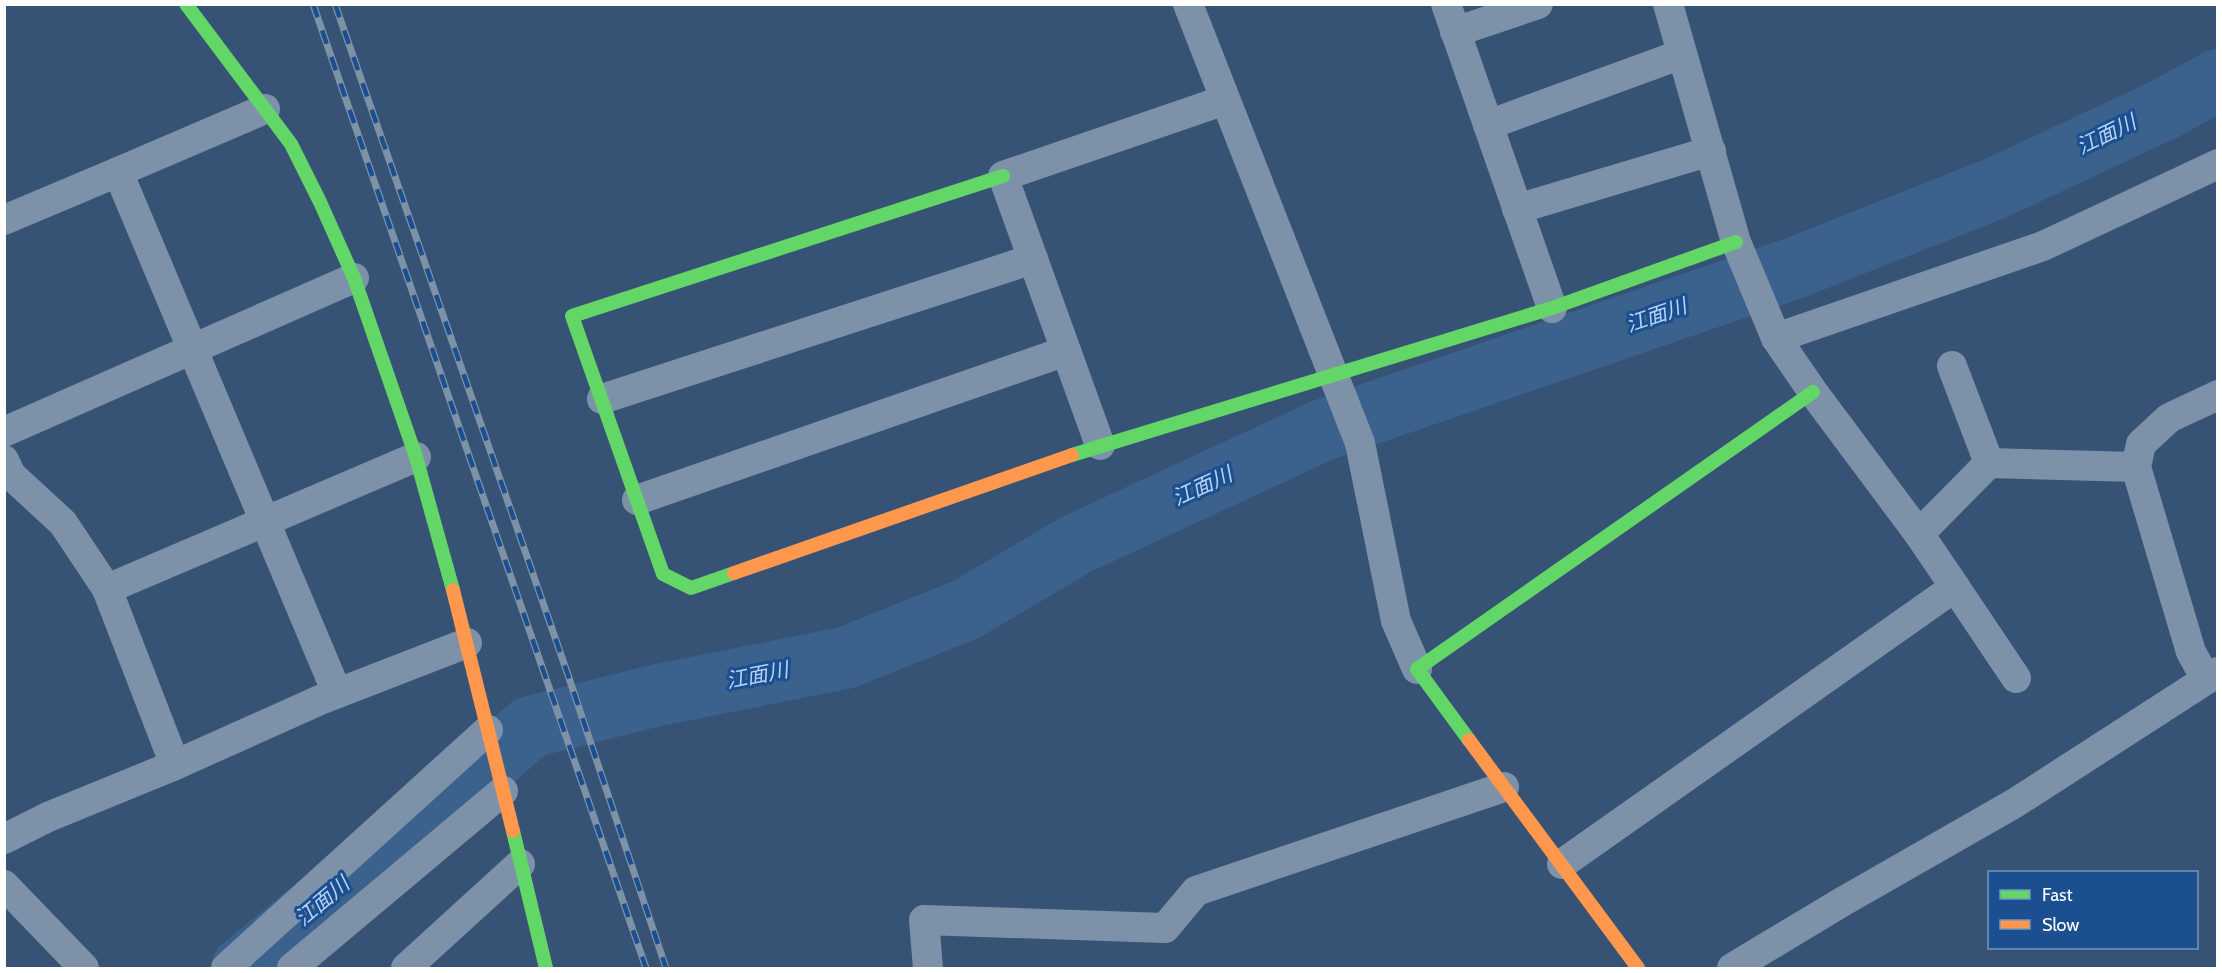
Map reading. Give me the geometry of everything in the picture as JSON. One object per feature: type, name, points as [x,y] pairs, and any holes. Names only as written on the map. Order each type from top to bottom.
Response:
[{"type":"street","points":[[186,4],[291,144],[321,202],[354,278],[416,457],[467,643],[542,966]]},
{"type":"street","points":[[1188,4],[1337,390],[1360,443],[1396,621],[1417,669],[1638,969]]},
{"type":"street","points":[[1539,4],[1451,18],[1552,308]]},
{"type":"street","points":[[1668,4],[1740,254],[1776,338],[1813,392],[1919,534],[2016,678]]},
{"type":"street","points":[[1488,125],[1682,54]]},
{"type":"street","points":[[1225,100],[1003,176],[572,316],[663,574],[691,588],[1100,445],[1337,390],[1552,308],[1740,254]]},
{"type":"street","points":[[4,220],[265,109]]},
{"type":"street","points":[[1517,209],[1711,151]]},
{"type":"street","points":[[1776,338],[2043,246],[2217,164]]},
{"type":"street","points":[[118,172],[338,693]]},
{"type":"street","points":[[1003,176],[1100,445]]},
{"type":"street","points":[[602,399],[1033,259]]},
{"type":"street","points":[[4,432],[354,278]]},
{"type":"street","points":[[637,500],[1066,351]]},
{"type":"street","points":[[1952,366],[1989,463]]},
{"type":"street","points":[[1417,669],[1813,392]]},
{"type":"street","points":[[1732,969],[2015,803],[2212,676],[2191,652],[2136,468],[2141,444],[2169,418],[2217,395]]},
{"type":"street","points":[[107,589],[416,457]]},
{"type":"street","points":[[4,460],[11,475],[63,523],[107,589],[175,765]]},
{"type":"street","points":[[1919,534],[1989,463],[2136,468]]},
{"type":"street","points":[[1562,864],[1955,587]]},
{"type":"street","points":[[4,839],[48,817],[175,765],[338,693],[467,643]]},
{"type":"street","points":[[226,969],[488,730]]},
{"type":"street","points":[[928,969],[924,920],[1166,928],[1196,891],[1504,787]]},
{"type":"street","points":[[292,969],[503,791]]},
{"type":"street","points":[[406,969],[520,864]]},
{"type":"street","points":[[4,885],[84,969]]},
{"type":"waterway","name":"江面川","points":[[242,968],[462,787],[530,727],[658,695],[845,658],[967,609],[1075,545],[1323,430],[1792,269],[1996,188],[2165,109],[2218,80]]},
{"type":"railway","points":[[313,4],[646,968]]},
{"type":"railway","points":[[335,4],[567,672],[666,968]]},
{"type":"traffic: fast","points":[[186,4],[291,144],[320,202],[354,278],[416,457],[453,590]]},
{"type":"traffic: fast","points":[[734,573],[691,588],[663,574],[572,316],[1003,176]]},
{"type":"traffic: fast","points":[[1072,455],[1552,308],[1736,242]]},
{"type":"traffic: fast","points":[[1469,740],[1417,669],[1813,392]]},
{"type":"traffic: fast","points":[[513,831],[546,968]]},
{"type":"traffic: slow","points":[[734,573],[1072,455]]},
{"type":"traffic: slow","points":[[453,590],[513,831]]},
{"type":"traffic: slow","points":[[1469,740],[1638,968]]}]
